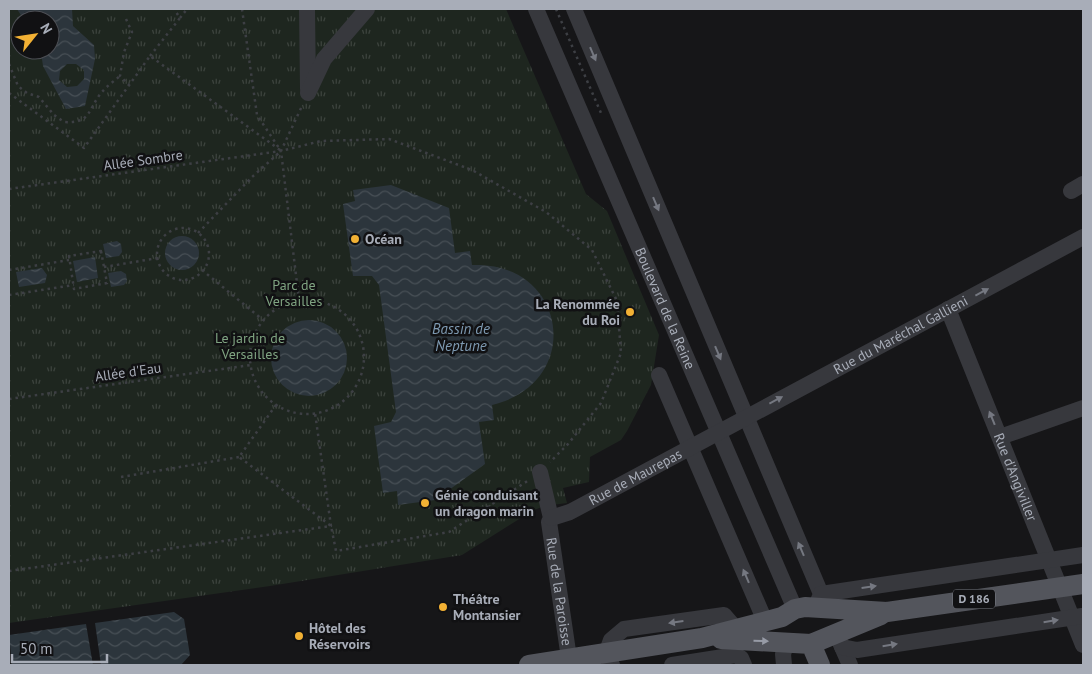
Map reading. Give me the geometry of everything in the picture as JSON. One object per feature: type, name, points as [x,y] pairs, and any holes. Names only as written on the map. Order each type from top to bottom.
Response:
[{"type":"main road","name":"D 186","points":[[819,604],[887,612],[1083,584]]},
{"type":"main road","points":[[529,665],[609,660],[736,629],[819,604],[828,640],[820,665]]},
{"type":"main road","name":"D 186","points":[[828,640],[887,612]]},
{"type":"main road","name":"Boulevard de la Reine","points":[[781,616],[781,627],[786,642]]},
{"type":"main road","points":[[702,638],[786,642],[828,640]]},
{"type":"street","points":[[307,9],[308,93]]},
{"type":"street","points":[[308,93],[324,58],[367,9]]},
{"type":"street","name":"Boulevard de la Reine","points":[[536,9],[717,431],[781,616]]},
{"type":"street","points":[[574,9],[744,417],[819,604],[1083,555]]},
{"type":"street","name":"Rue du Maréchal Gallieni","points":[[717,431],[1083,237]]},
{"type":"street","name":"Rue d'Angiviller","points":[[948,309],[1061,587],[1078,617],[1083,645]]},
{"type":"street","points":[[659,375],[690,446],[781,616]]},
{"type":"street","points":[[1000,437],[1083,408]]},
{"type":"street","name":"Rue de Maurepas","points":[[551,518],[570,512],[717,431]]},
{"type":"street","name":"Rue de la Paroisse","points":[[540,472],[551,518],[548,522],[569,662]]},
{"type":"street","points":[[609,660],[611,640],[624,629],[724,615],[736,629]]},
{"type":"street","points":[[828,640],[857,650],[1078,617]]},
{"type":"street","points":[[702,638],[703,663]]},
{"type":"street","points":[[828,640],[850,665]]},
{"type":"street","name":"Boulevard de la Reine","points":[[784,665],[783,654],[786,642]]},
{"type":"street","points":[[672,665],[703,663],[736,654],[741,658],[744,665]]},
{"type":"path","points":[[174,9],[180,18]]},
{"type":"path","points":[[9,93],[84,148],[150,56],[187,9]]},
{"type":"path","points":[[242,9],[257,115],[281,151],[299,300]]},
{"type":"path","points":[[9,64],[18,86],[27,93],[39,97],[54,115],[64,122],[82,121],[88,115],[101,93],[120,76],[124,52],[132,32],[126,19]]},
{"type":"path","points":[[150,56],[281,151]]},
{"type":"path","points":[[120,76],[129,85]]},
{"type":"path","points":[[198,233],[252,177],[281,151],[308,93]]},
{"type":"path","name":"Allée Sombre","points":[[9,189],[281,151],[321,141],[389,138],[472,170],[546,212],[592,250],[617,301],[621,353],[601,403],[568,444],[540,472],[508,496],[449,532],[336,551],[331,526]]},
{"type":"path","points":[[189,227],[198,233],[206,239],[210,260],[198,277],[177,281],[160,268],[156,248],[168,231],[189,227]]},
{"type":"path","points":[[101,251],[107,283],[74,289],[69,260],[69,256],[101,251]]},
{"type":"path","points":[[104,267],[158,258]]},
{"type":"path","points":[[9,270],[69,260]]},
{"type":"path","points":[[202,270],[263,320]]},
{"type":"path","points":[[9,295],[74,285]]},
{"type":"path","points":[[299,300],[321,302],[341,311],[356,328],[363,349],[362,371],[353,391],[336,406],[315,413],[293,412],[276,405],[258,386],[251,365],[252,343],[263,320],[278,308],[299,300]]},
{"type":"path","name":"Allée d'Eau","points":[[9,398],[251,365]]},
{"type":"path","points":[[121,477],[239,457],[276,405]]},
{"type":"path","points":[[315,413],[331,526]]},
{"type":"path","points":[[239,457],[331,526]]},
{"type":"path","points":[[9,571],[331,526]]},
{"type":"green space","name":"Le jardin de Versailles","points":[[9,9],[506,9],[586,194],[607,211],[659,335],[651,385],[621,440],[590,457],[589,482],[563,488],[567,503],[544,506],[532,511],[462,555],[270,586],[9,623]]},
{"type":"water","points":[[17,9],[72,9],[73,26],[94,45],[95,59],[85,106],[66,109],[43,66],[42,60],[60,60],[60,10]],"holes":[[[67,64],[76,64],[84,70],[84,79],[77,86],[67,87],[59,80],[60,71]]]},
{"type":"water","name":"Bassin de Neptune","points":[[391,185],[449,208],[455,253],[470,251],[472,265],[504,269],[529,282],[545,302],[553,325],[552,350],[542,373],[522,393],[492,405],[494,420],[479,422],[485,464],[435,500],[398,505],[397,491],[383,493],[374,426],[391,422],[396,412],[379,285],[372,276],[353,276],[343,204],[355,201],[353,190]]},
{"type":"water","points":[[182,236],[189,237],[194,241],[198,246],[198,260],[194,265],[189,269],[182,270],[175,269],[170,265],[166,260],[165,253],[166,246],[170,241],[175,237]]},
{"type":"water","points":[[117,241],[121,244],[122,252],[119,256],[106,258],[103,244]]},
{"type":"water","points":[[95,257],[98,278],[77,282],[73,261]]},
{"type":"water","points":[[42,268],[47,275],[45,283],[19,287],[16,272]]},
{"type":"water","points":[[121,271],[126,274],[127,281],[124,285],[111,287],[108,273]]},
{"type":"water","points":[[317,320],[330,326],[341,337],[347,350],[345,373],[330,390],[317,396],[301,396],[288,390],[273,373],[271,350],[277,337],[294,322]]},
{"type":"water","points":[[174,612],[184,619],[190,655],[181,665],[101,665],[95,623]]},
{"type":"water","points":[[86,624],[93,665],[12,665],[9,635]]},
{"type":"place","name":"Océan","points":[[355,239]]},
{"type":"place","name":"La Renommée du Roi","points":[[630,312]]},
{"type":"place","name":"Génie conduisant un dragon marin","points":[[425,503]]},
{"type":"place","name":"Théâtre Montansier","points":[[443,607]]},
{"type":"place","name":"Hôtel des Réservoirs","points":[[299,636]]},
{"type":"park label","name":"Parc de Versailles","points":[[294,294]]}]
